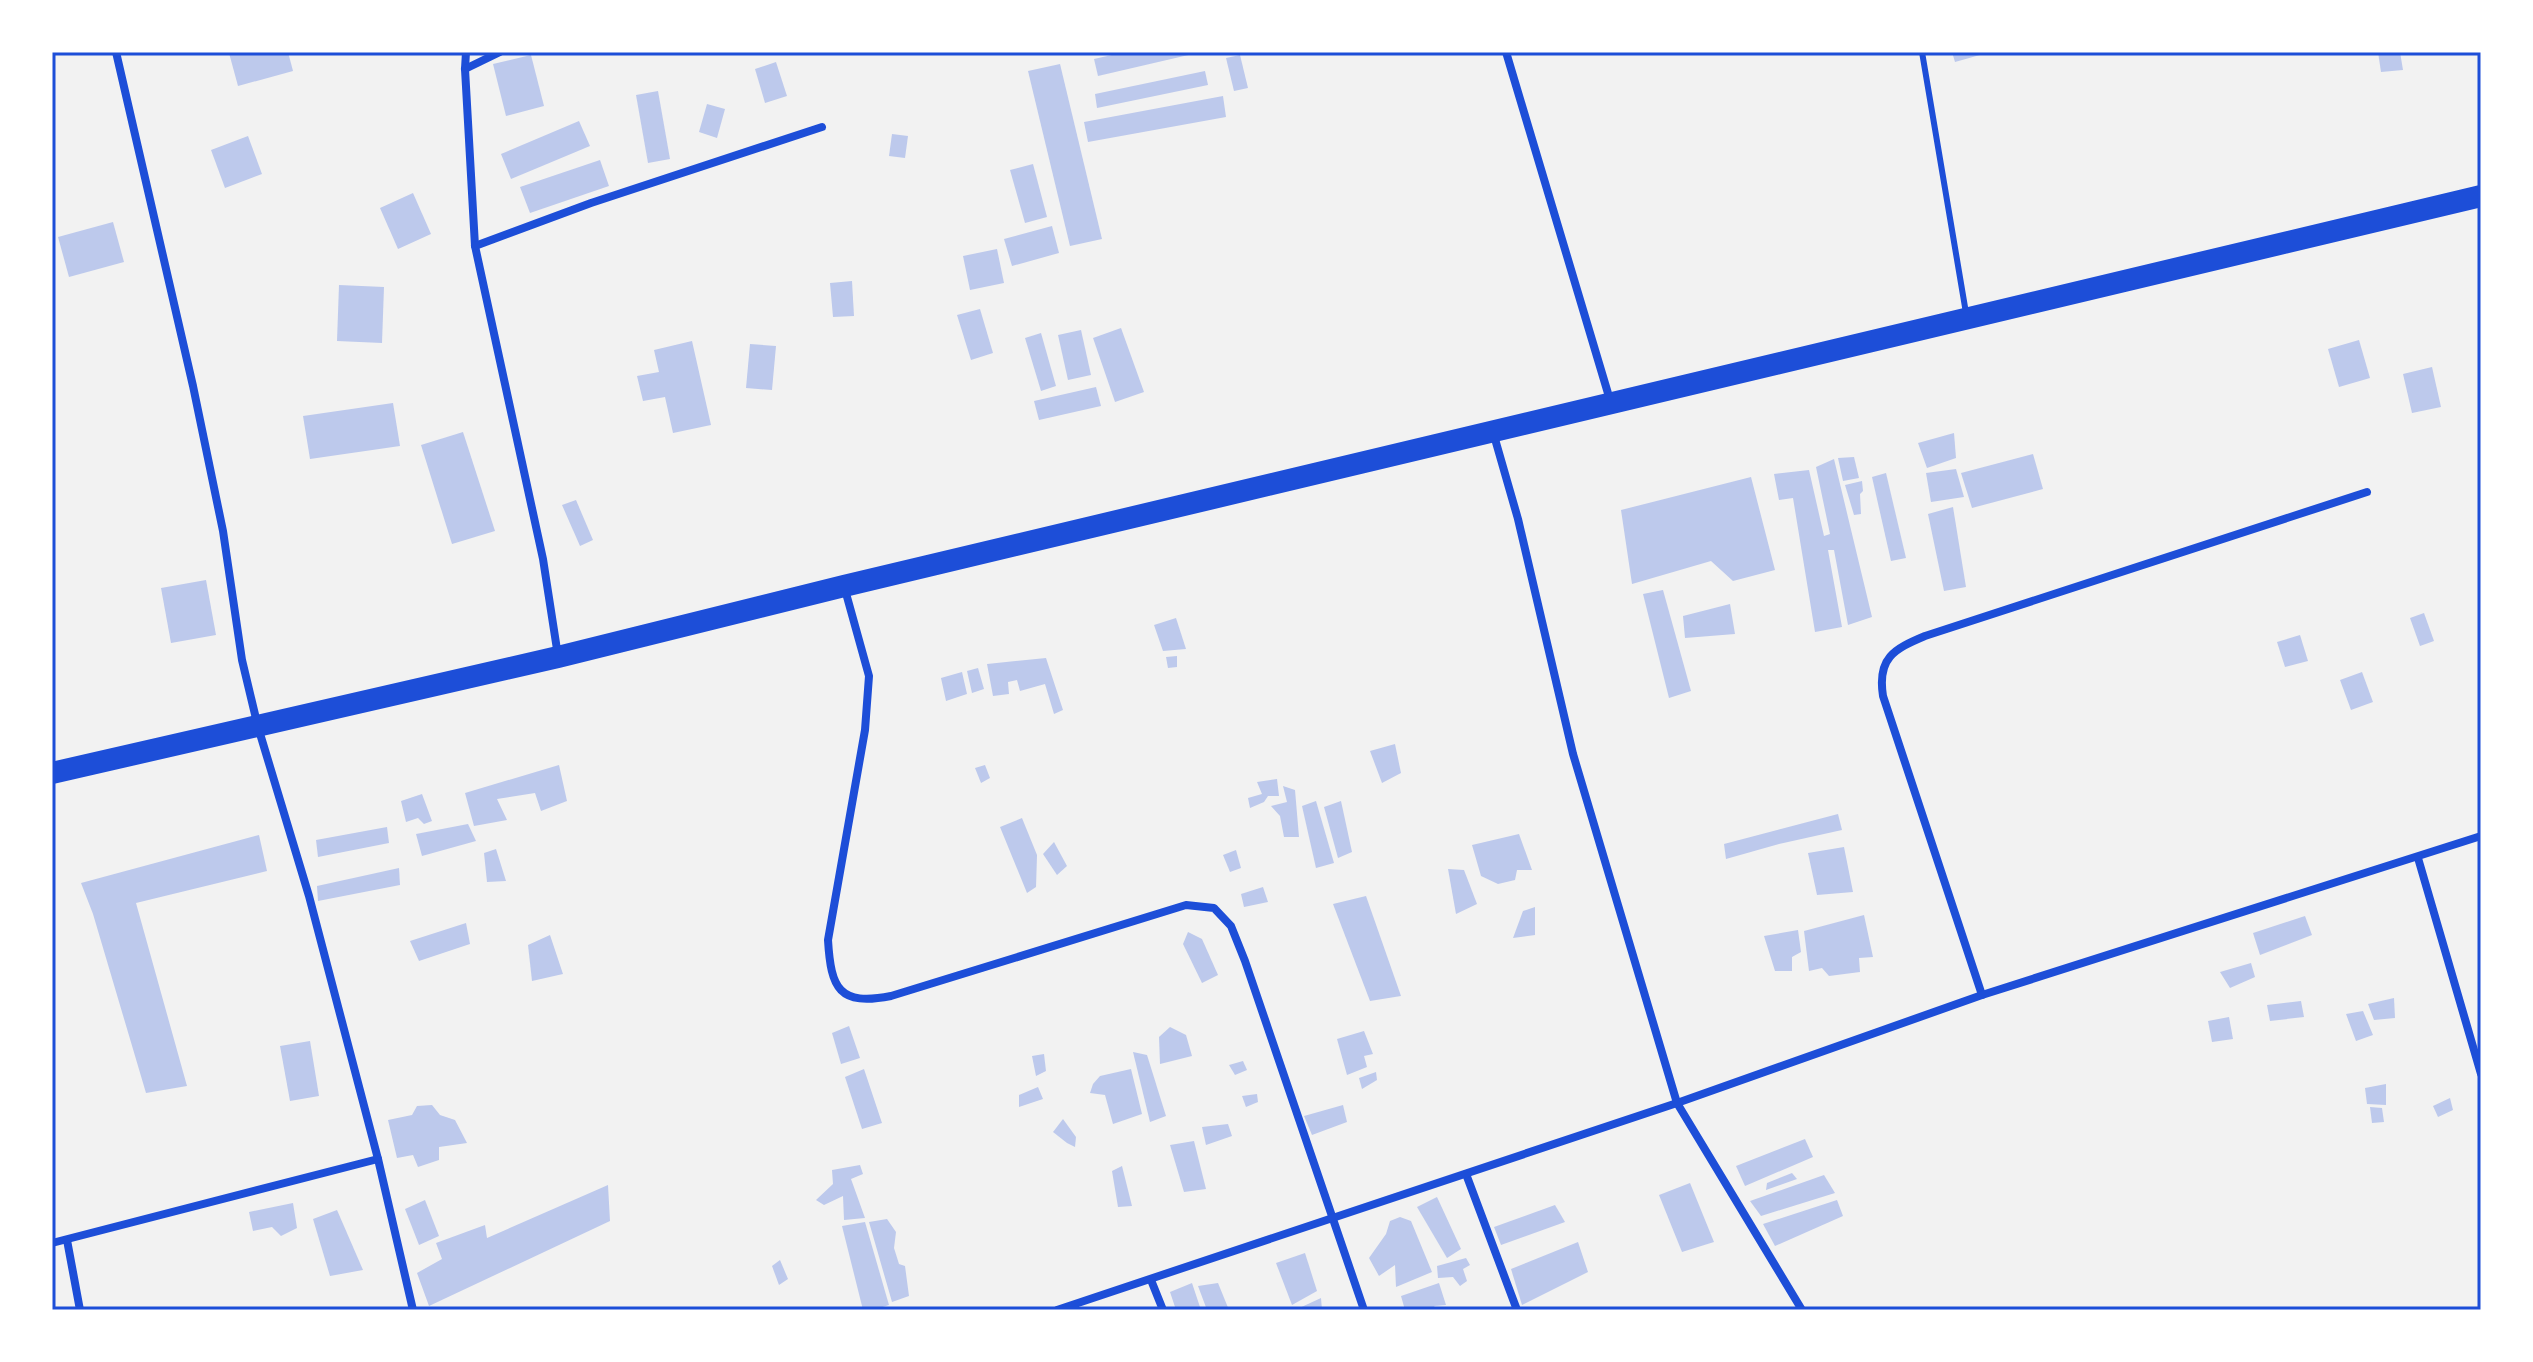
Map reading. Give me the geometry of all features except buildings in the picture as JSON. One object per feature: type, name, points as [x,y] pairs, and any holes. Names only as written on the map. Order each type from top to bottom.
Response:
[{"type":"highway","points":[[52,773],[558,657],[2481,196]]},
{"type":"street","points":[[116,52],[193,386],[223,531],[242,660],[258,727],[309,896],[378,1159],[413,1310]]},
{"type":"street","points":[[466,52],[475,246],[543,559],[558,657]]},
{"type":"street","points":[[465,69],[500,52]]},
{"type":"street","points":[[1506,52],[1611,405]]},
{"type":"street","points":[[475,246],[591,203],[822,127]]},
{"type":"street","points":[[1493,431],[1518,519],[1573,754],[1677,1103],[1802,1310]]},
{"type":"street","points":[[1982,995],[1883,696],[1880,677],[1888,658],[1902,645],[1925,636],[2367,492]]},
{"type":"street","points":[[844,586],[869,676],[858,773],[828,940],[834,984],[849,997],[868,1001],[1186,905],[1214,908],[1231,926],[1245,961],[1364,1310]]},
{"type":"street","points":[[1057,1310],[1677,1103],[1982,995],[2481,836]]},
{"type":"street","points":[[2418,858],[2481,1074]]},
{"type":"street","points":[[52,1243],[378,1159]]},
{"type":"street","points":[[1466,1174],[1517,1310]]},
{"type":"street","points":[[67,1240],[80,1310]]},
{"type":"street","points":[[1151,1280],[1163,1310]]},
{"type":"lane","points":[[1922,52],[1967,320]]}]
